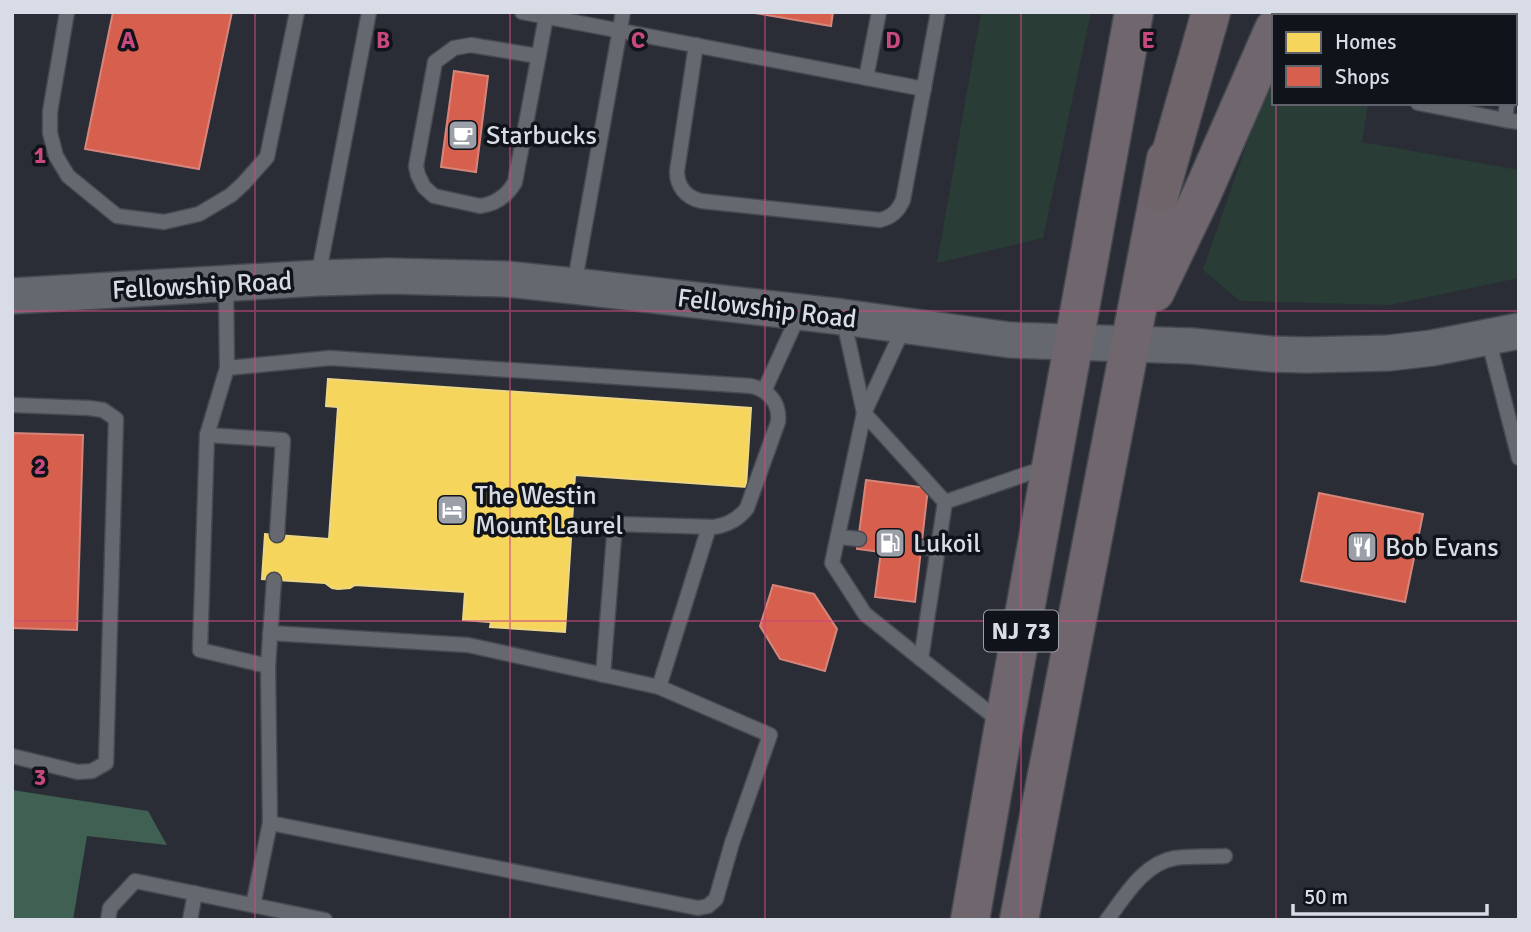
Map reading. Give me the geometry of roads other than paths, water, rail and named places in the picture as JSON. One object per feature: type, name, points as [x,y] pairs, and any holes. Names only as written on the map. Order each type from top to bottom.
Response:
[{"type":"highway","name":"NJ 73","points":[[970,920],[1135,12]]},
{"type":"highway","name":"NJ 73","points":[[1019,920],[1193,12]]},
{"type":"highway","points":[[1160,192],[1211,12]]},
{"type":"highway","points":[[1130,344],[1201,196],[1272,34]]},
{"type":"street","name":"Fellowship Road","points":[[12,296],[318,278],[447,277],[506,279],[574,286],[844,317],[1010,340],[1192,346],[1271,354],[1348,355],[1432,348],[1503,334]]},
{"type":"lane","points":[[67,12],[50,113],[50,133],[56,156],[68,176],[117,216],[164,222],[199,214],[231,195],[267,157],[297,12]]},
{"type":"lane","points":[[318,278],[369,12]]},
{"type":"lane","points":[[522,12],[924,89]]},
{"type":"lane","points":[[574,286],[623,12]]},
{"type":"lane","points":[[866,78],[879,12]]},
{"type":"lane","points":[[696,45],[677,174],[682,189],[689,196],[697,200],[874,220],[890,217],[899,209],[903,200],[938,12]]},
{"type":"lane","points":[[538,56],[476,45],[459,46],[435,62],[416,166],[421,183],[434,196],[485,206],[503,198],[515,182],[546,17]]},
{"type":"lane","points":[[1428,105],[1512,121]]},
{"type":"lane","points":[[226,284],[227,368],[207,435],[200,650],[268,666]]},
{"type":"lane","points":[[765,391],[800,312]]},
{"type":"lane","points":[[844,317],[864,413],[945,502]]},
{"type":"lane","points":[[905,325],[864,413],[832,563],[865,614],[1004,725]]},
{"type":"lane","points":[[1503,334],[1519,458]]},
{"type":"lane","points":[[227,368],[330,358],[751,386],[765,391],[776,404],[778,418],[747,508],[741,515],[728,523],[709,527],[615,524],[603,675]]},
{"type":"lane","points":[[12,405],[103,410],[116,419],[106,763],[92,771],[78,772],[12,757]]},
{"type":"lane","points":[[207,435],[283,440],[277,535]]},
{"type":"lane","points":[[945,502],[1052,465]]},
{"type":"lane","points":[[921,659],[945,502]]},
{"type":"lane","points":[[659,687],[709,527]]},
{"type":"lane","points":[[838,537],[859,539]]},
{"type":"lane","points":[[922,547],[938,549]]},
{"type":"lane","points":[[253,905],[270,823],[268,666],[274,580]]},
{"type":"lane","points":[[270,633],[468,645],[659,687],[770,735],[732,843],[716,899],[705,908],[270,823]]},
{"type":"lane","points":[[1107,920],[1134,884],[1156,865],[1177,858],[1225,856]]},
{"type":"lane","points":[[108,920],[110,908],[135,881],[253,905],[271,914],[325,920]]},
{"type":"lane","points":[[190,920],[195,893]]},
{"type":"place","name":"Starbucks","points":[[463,135]]},
{"type":"place","name":"The Westin Mount Laurel","points":[[452,510]]},
{"type":"place","name":"Lukoil","points":[[890,543]]},
{"type":"place","name":"Bob Evans","points":[[1362,547]]}]
